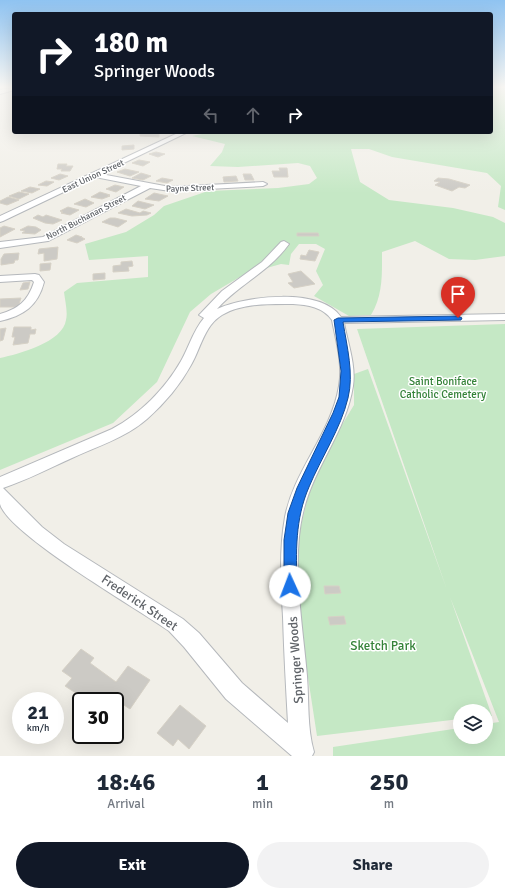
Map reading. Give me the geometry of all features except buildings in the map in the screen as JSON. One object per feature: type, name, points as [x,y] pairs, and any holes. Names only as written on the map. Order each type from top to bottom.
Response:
[{"type":"street","name":"East Union Street","points":[[0,219],[182,134]]},
{"type":"street","name":"Payne Street","points":[[94,175],[146,186],[175,189],[263,184]]},
{"type":"street","name":"North Buchanan Street","points":[[0,244],[45,239],[146,186]]},
{"type":"street","points":[[206,323],[203,320],[203,317],[229,291],[247,280],[269,263],[284,244]]},
{"type":"street","points":[[0,279],[26,276],[35,277],[39,282],[36,296],[26,307],[13,315],[0,318]]},
{"type":"street","points":[[0,483],[113,436],[139,419],[168,388],[185,366],[206,323],[224,309],[267,301],[294,301],[317,304],[336,315],[338,320],[505,317]]},
{"type":"street","name":"Springer Woods","points":[[302,752],[290,571],[290,540],[294,513],[302,488],[338,413],[344,397],[346,371],[338,320]]},
{"type":"street","name":"Frederick Street","points":[[0,493],[15,514],[34,532],[177,626],[233,690],[302,752]]},
{"type":"green space","points":[[493,122],[505,122],[505,210],[498,207],[501,186],[487,173],[392,157],[369,149],[351,149],[360,182],[389,200],[453,208],[493,217],[505,223],[505,256],[475,260],[449,259],[415,241],[382,252],[380,292],[371,315],[349,316],[314,296],[323,285],[316,271],[325,249],[316,244],[299,244],[291,254],[289,265],[281,264],[245,274],[211,294],[190,312],[157,382],[113,423],[0,470],[0,358],[39,346],[57,335],[63,328],[67,317],[64,292],[77,283],[148,277],[148,256],[89,260],[85,244],[126,232],[154,215],[164,206],[208,191],[278,188],[309,184],[317,178],[310,166],[298,163],[238,167],[210,166],[222,152],[225,144],[192,136],[202,134],[493,134]]},
{"type":"green space","points":[[505,324],[505,756],[333,756],[333,747],[453,729],[453,744],[493,744],[493,723],[499,722],[450,597],[488,704],[453,704],[453,720],[317,736],[303,645],[298,586],[298,537],[308,497],[321,465],[334,438],[354,405],[354,374],[368,369],[447,590],[357,329]]},
{"type":"route","points":[[290,586],[290,540],[294,513],[302,488],[338,413],[344,397],[346,371],[338,320],[458,318]]},
{"type":"park label","name":"Saint Boniface Catholic Cemetery","points":[[443,387]]},
{"type":"park label","name":"Sketch Park","points":[[383,645]]}]
